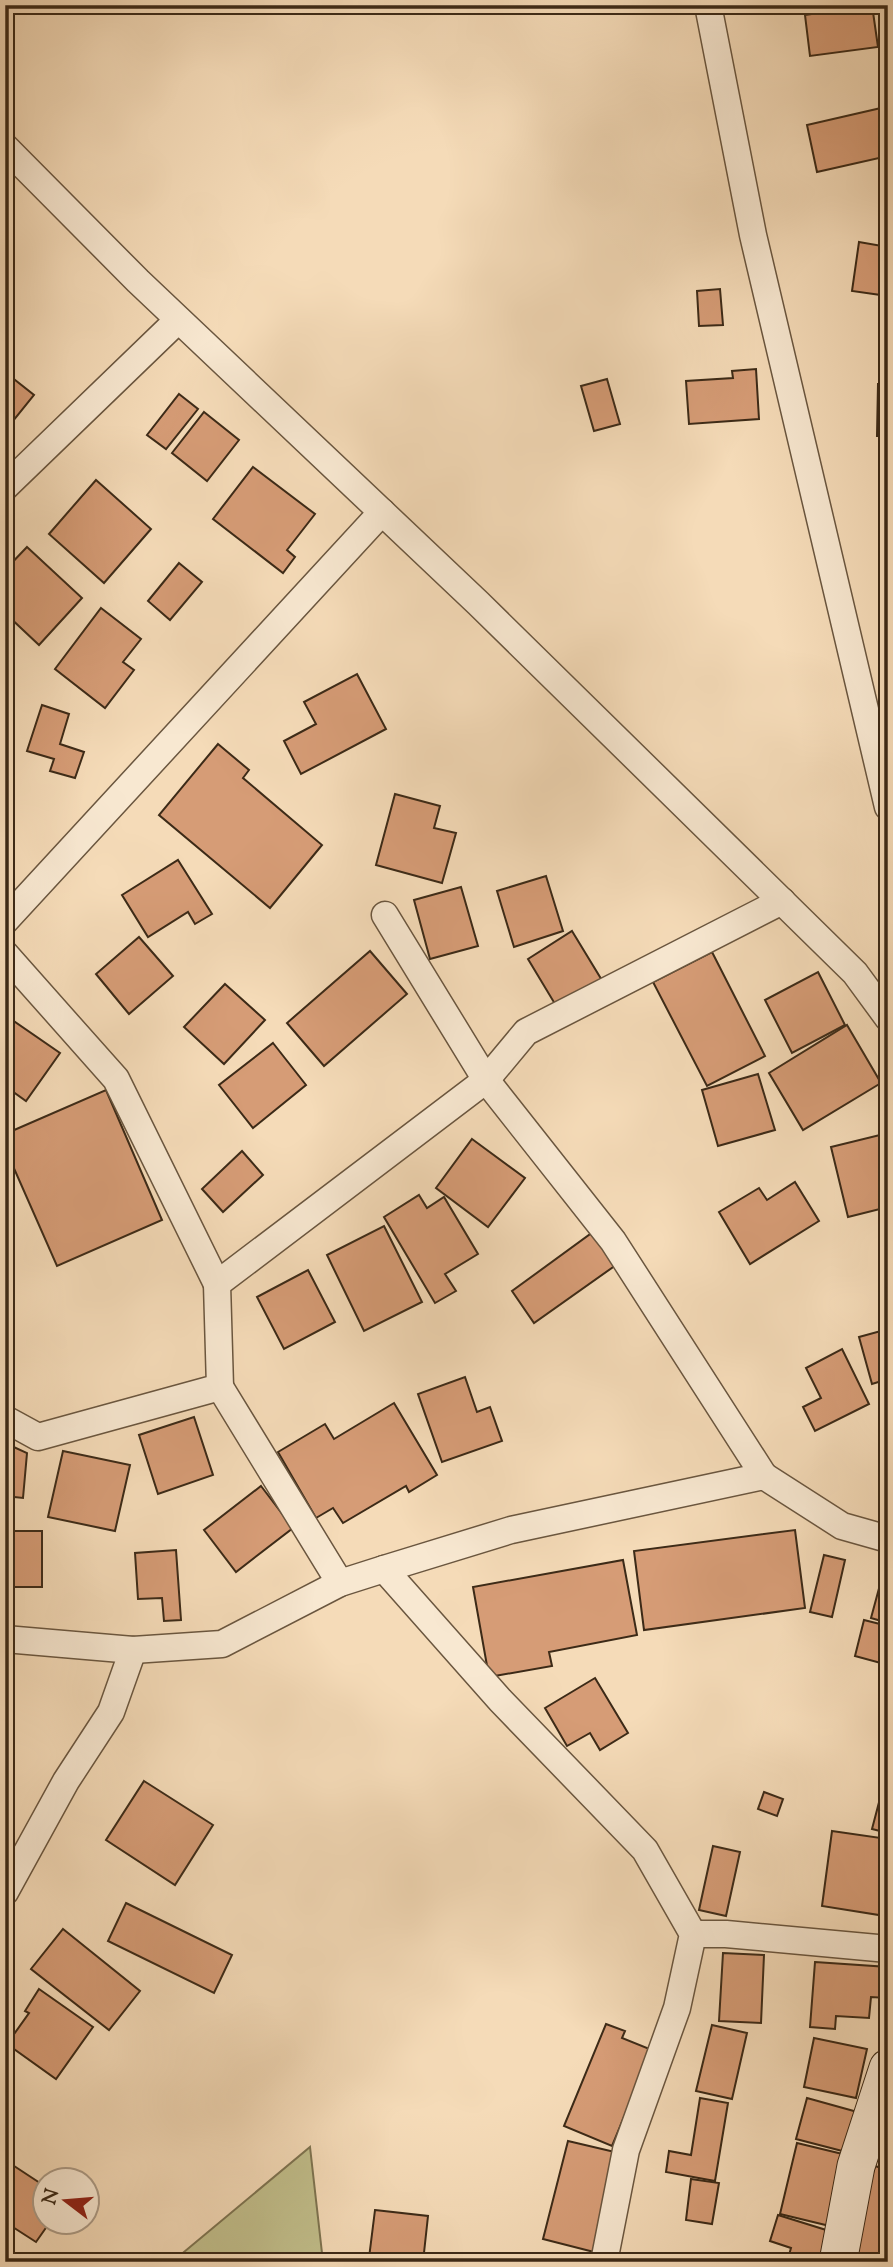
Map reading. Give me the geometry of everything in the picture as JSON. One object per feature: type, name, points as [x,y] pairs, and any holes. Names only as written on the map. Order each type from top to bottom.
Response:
[{"type":"street","points":[[708,5],[753,235],[888,807]]},
{"type":"street","points":[[5,147],[178,320],[478,603],[855,973],[888,1018]]},
{"type":"street","points":[[5,487],[178,320]]},
{"type":"street","points":[[5,921],[382,512]]},
{"type":"street","points":[[217,1284],[486,1080],[526,1032],[782,901]]},
{"type":"street","points":[[385,915],[486,1080],[613,1241],[764,1476],[842,1525],[888,1539]]},
{"type":"street","points":[[5,954],[116,1079],[217,1284],[220,1387],[340,1583]]},
{"type":"street","points":[[5,1419],[38,1437],[220,1387]]},
{"type":"street","points":[[5,1639],[133,1650],[222,1644],[340,1583],[384,1569],[511,1530],[764,1476]]},
{"type":"street","points":[[384,1569],[500,1700],[645,1850],[693,1934],[677,2008],[626,2150],[604,2262]]},
{"type":"street","points":[[5,1892],[65,1781],[111,1712],[133,1650]]},
{"type":"street","points":[[693,1934],[726,1934],[888,1949]]},
{"type":"street","points":[[838,2262],[856,2166],[888,2068]]},
{"type":"shaded area","points":[[310,2147],[323,2262],[172,2262]]},
{"type":"building","points":[[872,5],[878,47],[810,56],[805,15]]},
{"type":"building","points":[[881,108],[888,137],[888,156],[817,172],[807,125]]},
{"type":"building","points":[[859,242],[888,247],[888,296],[852,291]]},
{"type":"building","points":[[720,289],[723,325],[699,326],[697,291]]},
{"type":"building","points":[[756,369],[759,419],[689,424],[686,381],[733,378],[732,371]]},
{"type":"building","points":[[5,372],[34,395],[5,431]]},
{"type":"building","points":[[607,379],[620,424],[594,431],[581,386]]},
{"type":"building","points":[[878,384],[888,384],[888,436],[877,436]]},
{"type":"building","points":[[179,394],[198,409],[166,449],[147,435]]},
{"type":"building","points":[[204,412],[239,440],[207,481],[172,453]]},
{"type":"building","points":[[253,467],[315,514],[287,550],[295,557],[283,573],[213,519]]},
{"type":"building","points":[[96,480],[151,529],[104,583],[49,534]]},
{"type":"building","points":[[27,547],[82,598],[39,645],[5,613],[5,570]]},
{"type":"building","points":[[179,563],[202,582],[170,620],[148,601]]},
{"type":"building","points":[[101,608],[141,639],[123,662],[134,670],[105,708],[55,669]]},
{"type":"building","points":[[357,674],[386,729],[301,774],[284,741],[316,724],[304,702]]},
{"type":"building","points":[[42,705],[69,714],[60,744],[84,752],[75,778],[50,771],[54,759],[27,751]]},
{"type":"building","points":[[218,744],[249,770],[243,778],[322,845],[270,908],[159,815]]},
{"type":"building","points":[[395,794],[440,806],[434,828],[456,833],[442,883],[376,865]]},
{"type":"building","points":[[178,860],[212,914],[195,924],[188,912],[148,937],[122,895]]},
{"type":"building","points":[[546,876],[563,931],[514,947],[497,891]]},
{"type":"building","points":[[461,887],[478,946],[430,959],[414,900]]},
{"type":"building","points":[[572,931],[603,982],[558,1009],[528,959]]},
{"type":"building","points":[[139,937],[173,976],[129,1014],[96,974]]},
{"type":"building","points":[[370,951],[407,994],[324,1066],[287,1023]]},
{"type":"building","points":[[712,952],[765,1056],[707,1086],[653,982]]},
{"type":"building","points":[[818,972],[845,1025],[792,1053],[765,1000]]},
{"type":"building","points":[[225,984],[265,1020],[224,1064],[184,1027]]},
{"type":"building","points":[[5,1015],[60,1053],[26,1101],[5,1086]]},
{"type":"building","points":[[847,1025],[881,1083],[803,1130],[769,1073]]},
{"type":"building","points":[[273,1043],[306,1085],[253,1128],[219,1085]]},
{"type":"building","points":[[758,1074],[775,1130],[718,1146],[702,1090]]},
{"type":"building","points":[[106,1090],[162,1220],[57,1266],[5,1148],[5,1134]]},
{"type":"building","points":[[888,1133],[888,1207],[848,1217],[831,1147]]},
{"type":"building","points":[[472,1139],[525,1178],[488,1227],[436,1188]]},
{"type":"building","points":[[242,1151],[263,1175],[223,1212],[202,1189]]},
{"type":"building","points":[[795,1182],[819,1221],[750,1264],[719,1212],[759,1188],[767,1200]]},
{"type":"building","points":[[419,1195],[427,1208],[444,1197],[478,1254],[445,1274],[456,1291],[435,1303],[384,1217]]},
{"type":"building","points":[[384,1226],[422,1302],[364,1331],[327,1255]]},
{"type":"building","points":[[593,1232],[616,1265],[534,1323],[512,1291]]},
{"type":"building","points":[[308,1270],[335,1322],[284,1349],[257,1297]]},
{"type":"building","points":[[888,1329],[888,1379],[872,1384],[859,1337]]},
{"type":"building","points":[[842,1349],[869,1404],[815,1431],[803,1407],[821,1398],[806,1368]]},
{"type":"building","points":[[465,1377],[477,1412],[490,1407],[502,1441],[442,1462],[418,1394]]},
{"type":"building","points":[[394,1403],[437,1475],[409,1492],[406,1486],[343,1523],[333,1508],[316,1518],[278,1452],[325,1424],[334,1439]]},
{"type":"building","points":[[194,1417],[213,1475],[158,1494],[139,1435]]},
{"type":"building","points":[[5,1443],[27,1453],[23,1498],[5,1496]]},
{"type":"building","points":[[63,1451],[130,1465],[115,1531],[48,1517]]},
{"type":"building","points":[[261,1486],[293,1528],[236,1572],[204,1530]]},
{"type":"building","points":[[795,1530],[805,1608],[644,1630],[634,1551]]},
{"type":"building","points":[[5,1531],[42,1531],[42,1587],[5,1587]]},
{"type":"building","points":[[176,1550],[181,1620],[164,1621],[162,1598],[138,1599],[135,1553]]},
{"type":"building","points":[[824,1555],[845,1560],[832,1617],[810,1612]]},
{"type":"building","points":[[888,1555],[888,1623],[871,1618]]},
{"type":"building","points":[[623,1560],[637,1635],[549,1652],[552,1666],[489,1677],[473,1587]]},
{"type":"building","points":[[864,1620],[888,1626],[888,1665],[855,1656]]},
{"type":"building","points":[[595,1678],[628,1733],[600,1750],[590,1733],[567,1746],[545,1708]]},
{"type":"building","points":[[888,1768],[888,1833],[872,1829]]},
{"type":"building","points":[[144,1781],[213,1825],[175,1885],[106,1840]]},
{"type":"building","points":[[764,1792],[783,1799],[777,1816],[758,1809]]},
{"type":"building","points":[[832,1831],[888,1839],[888,1860],[879,1915],[822,1906]]},
{"type":"building","points":[[713,1846],[740,1852],[726,1916],[699,1910]]},
{"type":"building","points":[[126,1903],[232,1955],[214,1993],[108,1941]]},
{"type":"building","points":[[63,1929],[140,1991],[109,2030],[31,1969]]},
{"type":"building","points":[[723,1953],[764,1955],[761,2023],[719,2021]]},
{"type":"building","points":[[815,1962],[888,1967],[887,1998],[871,1997],[869,2018],[836,2016],[835,2029],[810,2027]]},
{"type":"building","points":[[39,1989],[93,2027],[56,2079],[7,2044],[29,2013],[25,2011]]},
{"type":"building","points":[[606,2024],[625,2031],[622,2038],[652,2050],[612,2146],[564,2126]]},
{"type":"building","points":[[712,2025],[747,2033],[732,2099],[696,2091]]},
{"type":"building","points":[[814,2038],[867,2049],[856,2098],[804,2087]]},
{"type":"building","points":[[700,2098],[728,2103],[715,2181],[666,2172],[669,2151],[691,2155]]},
{"type":"building","points":[[807,2098],[861,2113],[850,2153],[796,2139]]},
{"type":"building","points":[[568,2141],[619,2153],[594,2252],[543,2239]]},
{"type":"building","points":[[797,2143],[855,2157],[838,2228],[780,2214]]},
{"type":"building","points":[[5,2160],[32,2178],[32,2236],[40,2236],[36,2242],[5,2222]]},
{"type":"building","points":[[875,2166],[888,2170],[888,2262],[862,2262],[849,2258]]},
{"type":"building","points":[[691,2179],[719,2183],[712,2224],[686,2220]]},
{"type":"building","points":[[375,2210],[428,2216],[423,2262],[369,2258]]},
{"type":"building","points":[[778,2215],[839,2234],[830,2262],[787,2262],[791,2248],[770,2241]]}]
